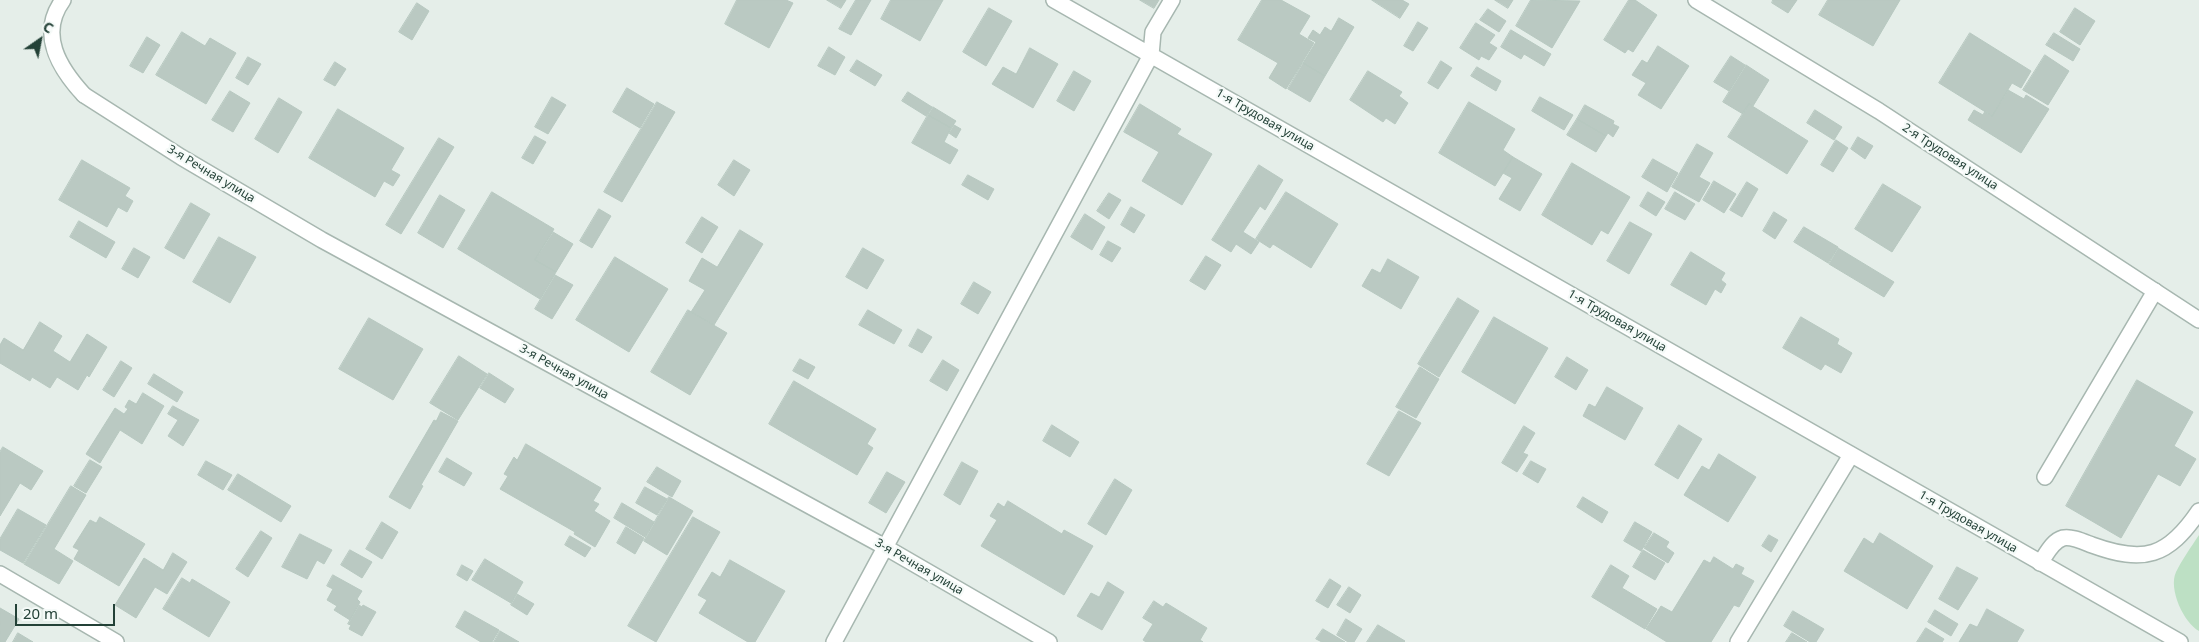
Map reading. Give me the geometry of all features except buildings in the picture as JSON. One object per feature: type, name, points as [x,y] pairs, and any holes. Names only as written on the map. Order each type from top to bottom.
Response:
[{"type":"street","name":"3-я Речная улица","points":[[63,0],[54,12],[52,33],[58,62],[66,76],[84,95],[181,157],[322,240],[885,547],[1049,642]]},
{"type":"street","name":"1-я Трудовая улица","points":[[1054,0],[2180,642]]},
{"type":"street","points":[[834,642],[1151,55],[1153,32],[1172,0]]},
{"type":"street","name":"2-я Трудовая улица","points":[[1696,0],[1879,111],[2199,320]]},
{"type":"street","points":[[2045,477],[2155,291]]},
{"type":"street","points":[[1738,642],[1851,455]]},
{"type":"street","points":[[2040,563],[2053,543],[2064,538],[2080,541],[2116,554],[2133,556],[2152,554],[2170,545],[2187,530],[2199,511]]},
{"type":"street","points":[[0,574],[116,642]]},
{"type":"green space","points":[[2199,535],[2199,631],[2188,621],[2179,605],[2174,587],[2174,579],[2178,567]]}]
